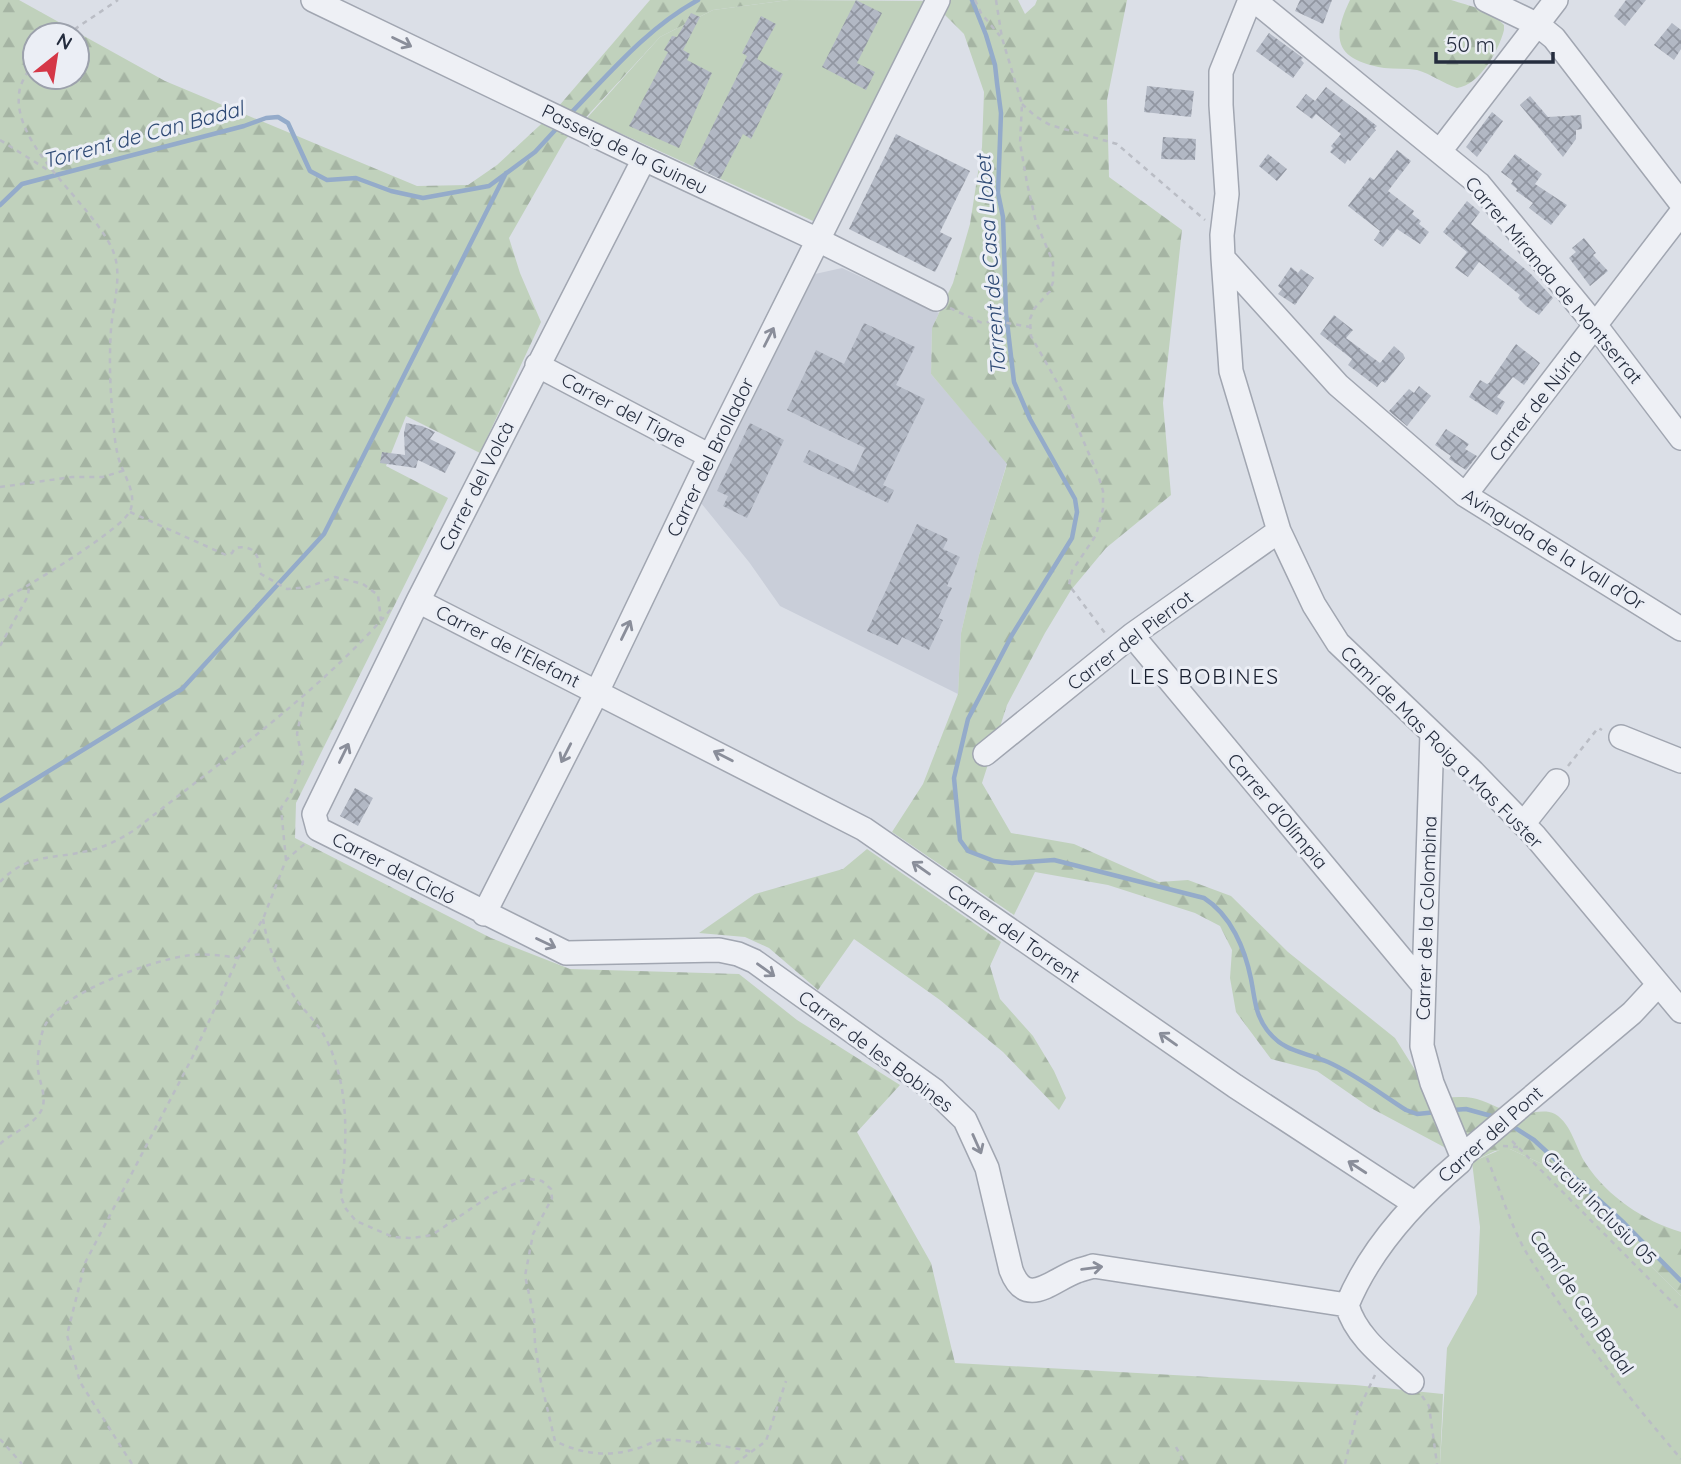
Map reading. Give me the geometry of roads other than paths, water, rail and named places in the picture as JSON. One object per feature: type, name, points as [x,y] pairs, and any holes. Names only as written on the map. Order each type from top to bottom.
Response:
[{"type":"street","name":"Passeig de la Guineu","points":[[313,0],[344,6],[565,121],[818,240],[936,299]]},
{"type":"street","name":"Carrer del Brollador","points":[[484,914],[597,692],[710,456],[938,0]]},
{"type":"street","name":"Carrer Miranda de Montserrat","points":[[1252,0],[1479,184],[1596,326],[1681,438]]},
{"type":"street","name":"Camí de Mas Roig a Mas Fuster","points":[[1252,0],[1221,72],[1227,194],[1222,246],[1231,371],[1279,531],[1314,604],[1338,643],[1523,824],[1681,1011]]},
{"type":"street","points":[[1486,0],[1538,25],[1554,38],[1681,203]]},
{"type":"street","points":[[1440,151],[1556,0]]},
{"type":"street","name":"Carrer del Volcà","points":[[316,822],[418,601],[644,159]]},
{"type":"street","name":"Carrer de Núria","points":[[1465,495],[1681,214]]},
{"type":"street","name":"Avinguda de la Vall d'Or","points":[[1222,246],[1338,385],[1465,495],[1681,629]]},
{"type":"street","name":"Carrer del Tigre","points":[[537,365],[710,456]]},
{"type":"street","name":"Carrer del Pierrot","points":[[985,754],[1125,641],[1279,531]]},
{"type":"street","name":"Carrer de l'Elefant","points":[[418,601],[597,692]]},
{"type":"street","name":"Carrer d'Olímpia","points":[[1125,641],[1424,986]]},
{"type":"street","name":"Carrer del Torrent","points":[[597,692],[864,829],[1235,1086],[1414,1203]]},
{"type":"street","name":"Carrer de la Colombina","points":[[1432,733],[1422,1046],[1424,1059],[1462,1156]]},
{"type":"street","points":[[1621,737],[1681,761]]},
{"type":"street","points":[[1523,824],[1557,781]]},
{"type":"street","name":"Carrer del Cicló","points":[[316,822],[484,914]]},
{"type":"street","name":"Carrer de les Bobines","points":[[484,914],[566,953],[719,950],[754,961],[934,1090],[965,1120],[987,1168],[1011,1270],[1016,1282],[1024,1288],[1034,1290],[1047,1287],[1075,1271],[1093,1266],[1348,1306]]},
{"type":"street","name":"Carrer del Pont","points":[[1348,1306],[1353,1292],[1374,1259],[1414,1203],[1460,1162],[1462,1156],[1632,1013],[1658,985]]},
{"type":"street","points":[[1348,1306],[1357,1328],[1412,1382]]},
{"type":"waterway","name":"Torrent de Can Badal","points":[[569,115],[645,38],[679,11],[698,0]]},
{"type":"waterway","name":"Torrent de Casa Llobet","points":[[972,0],[995,65],[1001,113],[998,193],[1003,217],[1006,313],[1014,382],[1030,419],[1075,499],[1077,512],[1072,538],[1012,635],[968,719],[954,778],[960,840],[968,851],[994,861],[1012,863],[1054,860],[1204,898],[1222,914],[1241,945],[1258,1012],[1274,1038],[1288,1047],[1348,1072],[1406,1110],[1417,1114],[1437,1112]]},
{"type":"waterway","name":"Torrent de Can Badal","points":[[0,205],[22,184],[278,117],[288,123],[310,171],[327,180],[356,178],[391,191],[423,198],[489,186],[535,152],[558,127]]},
{"type":"waterway","points":[[0,801],[182,689],[324,534],[506,173]]},
{"type":"waterway","name":"Torrent de Casa Llobet","points":[[1453,1110],[1466,1109],[1495,1117]]},
{"type":"waterway","name":"Torrent de Casa Llobet","points":[[1509,1124],[1534,1140],[1624,1223],[1681,1281]]},
{"type":"district","name":"LES BOBINES","points":[[1205,677]]}]
